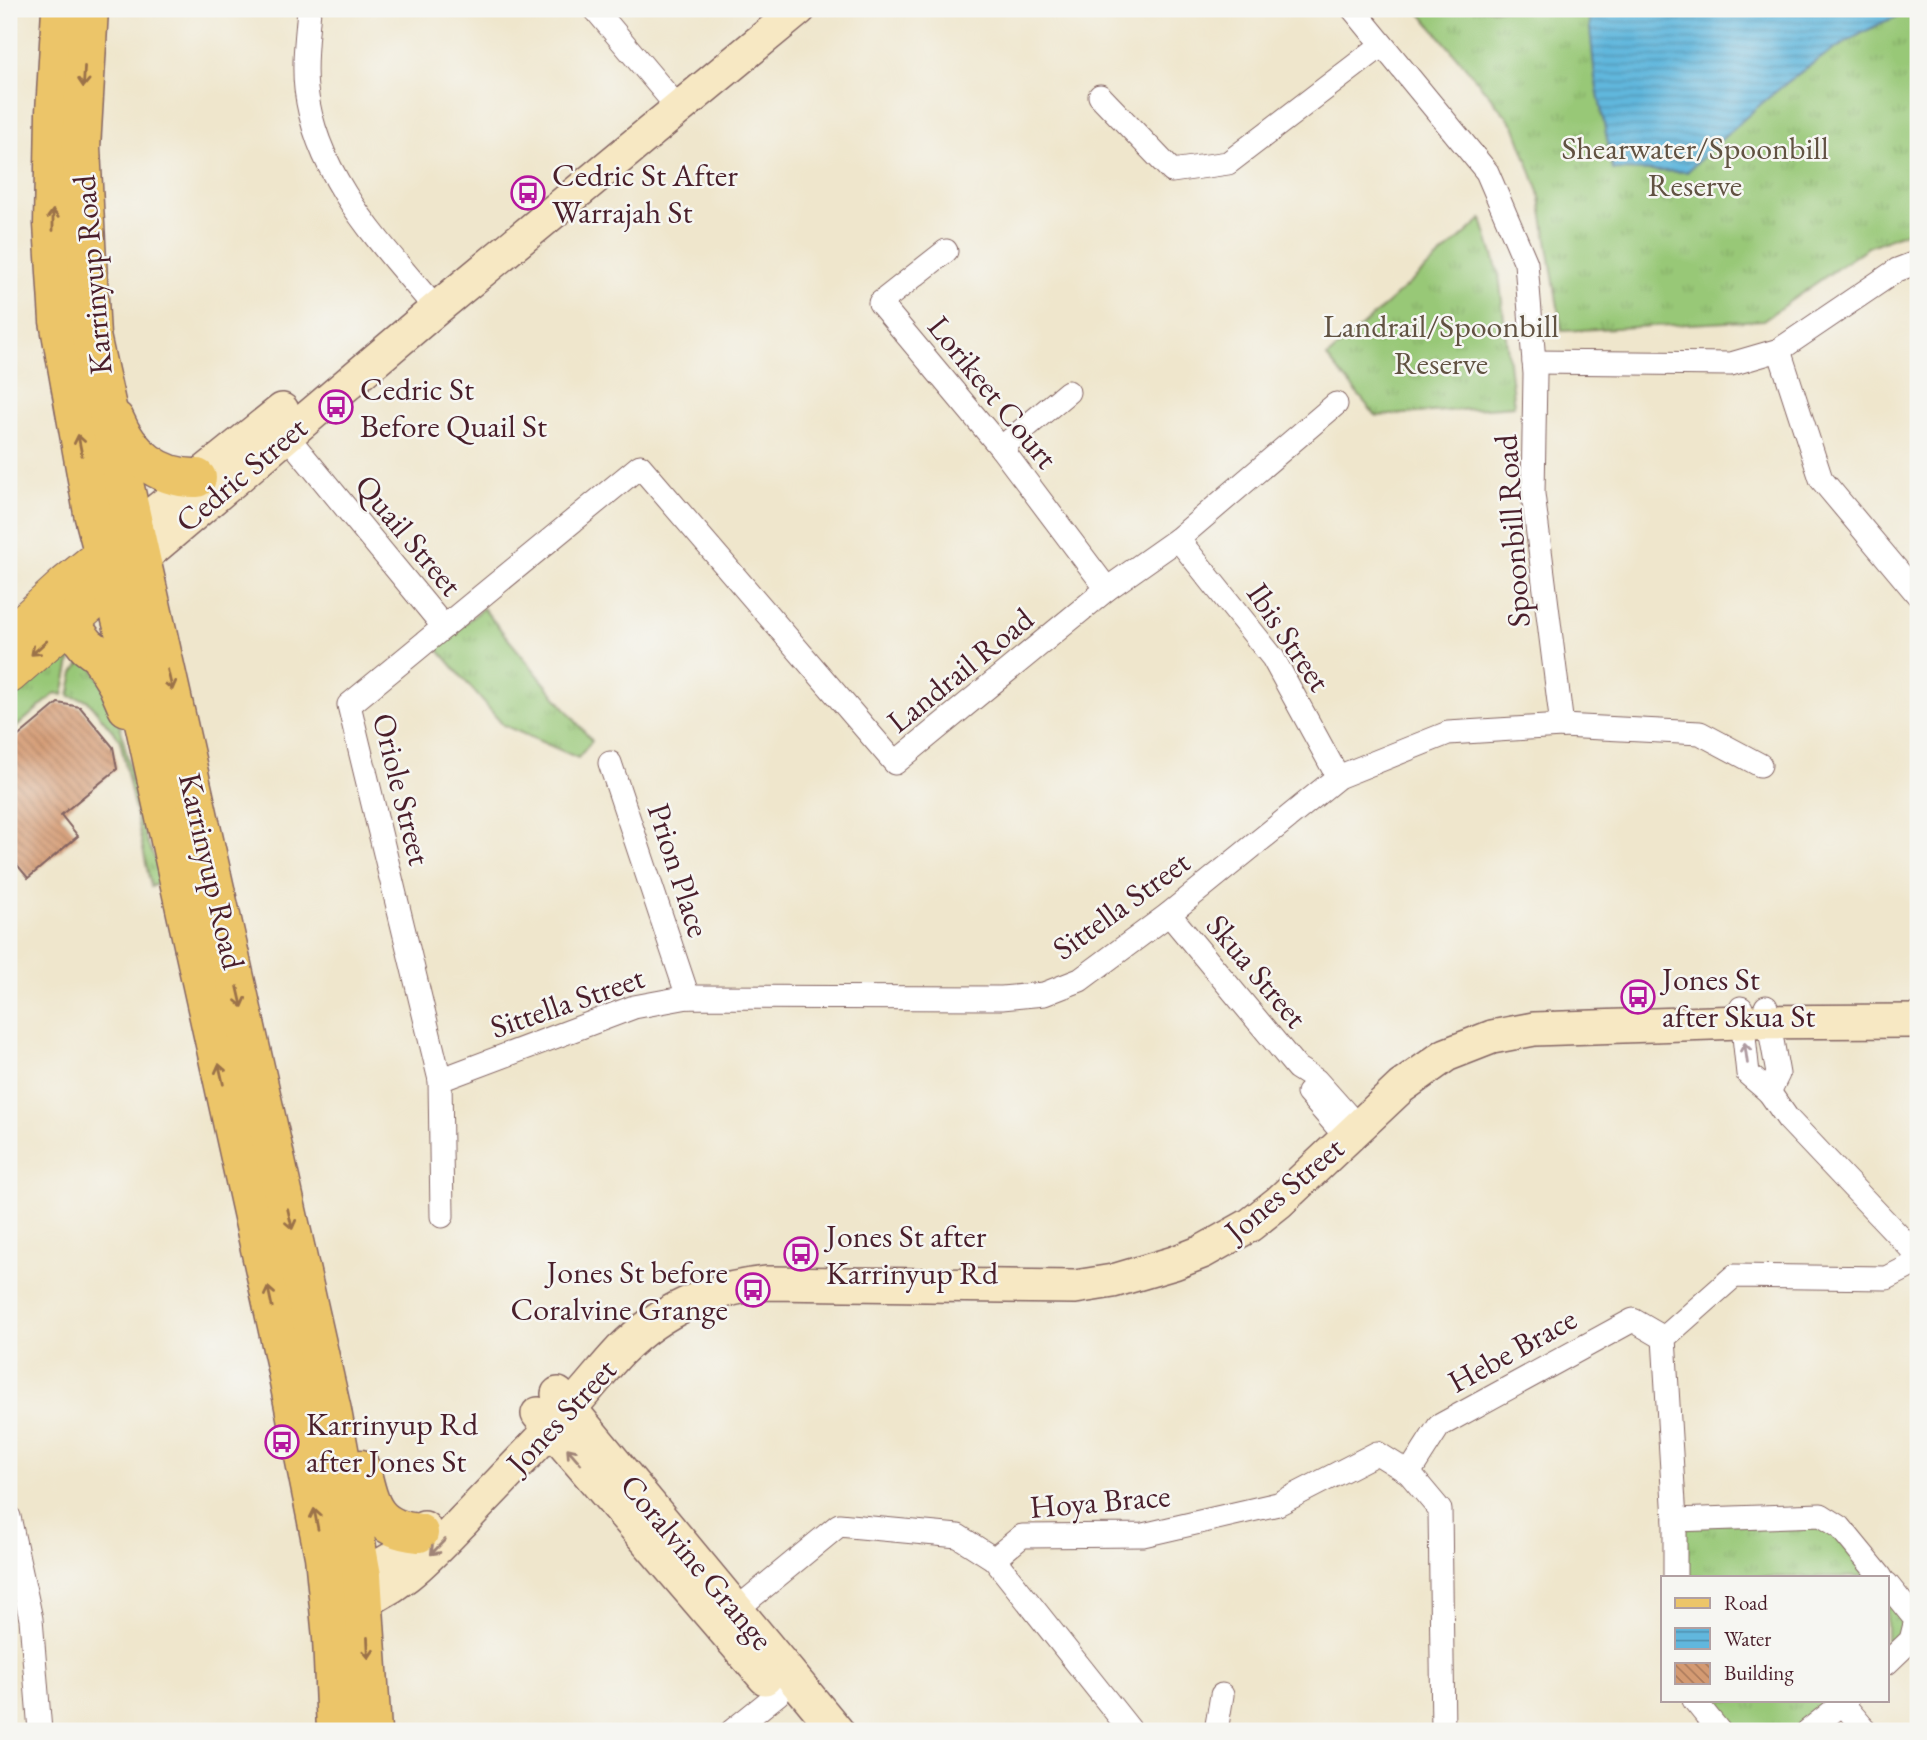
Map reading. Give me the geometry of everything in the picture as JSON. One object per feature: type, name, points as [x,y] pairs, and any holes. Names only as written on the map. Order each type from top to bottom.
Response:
[{"type":"highway","name":"Karrinyup Road","points":[[61,9],[55,111],[53,224],[58,321],[93,513],[154,770],[285,1362],[324,1556],[346,1595],[336,1731]]},
{"type":"highway","name":"Karrinyup Road","points":[[89,9],[81,148],[91,336],[332,1411],[346,1595],[372,1731]]},
{"type":"highway","points":[[103,392],[119,431],[138,455],[160,472],[182,478],[197,478]]},
{"type":"highway","points":[[68,622],[110,671],[154,770]]},
{"type":"highway","points":[[332,1411],[358,1458],[368,1500],[375,1514],[389,1526],[419,1533]]},
{"type":"main road","name":"Cedric Street","points":[[9,636],[107,570],[138,544]]},
{"type":"main road","name":"Cedric Street","points":[[9,675],[68,622],[107,570]]},
{"type":"street","points":[[309,9],[305,71],[310,113],[321,148],[335,178],[356,211],[430,301]]},
{"type":"street","points":[[595,9],[673,102]]},
{"type":"street","name":"Cedric Street","points":[[673,102],[770,9]]},
{"type":"street","name":"Cedric Street","points":[[138,544],[673,102],[799,9]]},
{"type":"street","name":"Spoonbill Road","points":[[1353,9],[1487,172],[1526,263],[1534,362],[1534,494],[1562,726]]},
{"type":"street","points":[[1100,96],[1172,171],[1228,163],[1382,45]]},
{"type":"street","name":"Lorikeet Court","points":[[946,251],[880,303],[1001,447],[1107,589]]},
{"type":"street","points":[[1534,362],[1731,364],[1779,350],[1897,270],[1918,262]]},
{"type":"street","points":[[1779,350],[1821,479],[1918,595]]},
{"type":"street","points":[[1001,447],[1068,392]]},
{"type":"street","name":"Landrail Road","points":[[640,466],[895,764],[1107,589],[1178,539],[1336,404]]},
{"type":"street","name":"Cedric Street","points":[[138,544],[197,478],[280,426]]},
{"type":"street","name":"Quail Street","points":[[280,426],[444,626]]},
{"type":"street","name":"Oriole Street","points":[[442,1216],[440,1080],[349,705],[640,466]]},
{"type":"street","name":"Ibis Street","points":[[1178,539],[1273,659],[1338,777]]},
{"type":"street","name":"Sittella Street","points":[[440,1080],[634,1007],[688,997],[1002,998],[1044,994],[1080,980],[1169,914],[1338,777],[1448,733],[1562,726],[1700,733],[1760,765]]},
{"type":"street","name":"Prion Place","points":[[610,763],[688,997]]},
{"type":"street","name":"Skua Street","points":[[1169,914],[1297,1068],[1304,1088],[1346,1125]]},
{"type":"street","name":"Jones Street","points":[[1754,1014],[1918,1004]]},
{"type":"street","name":"Jones Street","points":[[346,1595],[400,1582],[425,1561],[554,1411],[608,1339],[657,1301],[685,1287],[731,1272],[790,1267],[1058,1269],[1117,1261],[1147,1253],[1176,1242],[1230,1214],[1253,1198],[1294,1162],[1346,1125],[1408,1060],[1442,1040],[1485,1023],[1519,1015],[1554,1011],[1754,1014],[1918,1021]]},
{"type":"street","points":[[1754,1014],[1777,1074],[1769,1092],[1788,1119],[1918,1256]]},
{"type":"street","points":[[1675,1576],[1675,1520],[1664,1338],[1734,1276],[1887,1278],[1918,1262]]},
{"type":"street","name":"Hebe Brace","points":[[1409,1473],[1439,1426],[1633,1320],[1664,1338]]},
{"type":"street","name":"Jones Street","points":[[346,1595],[395,1557],[554,1411]]},
{"type":"street","name":"Coralvine Grange","points":[[554,1411],[737,1609],[837,1731]]},
{"type":"street","name":"Coralvine Grange","points":[[554,1411],[809,1731]]},
{"type":"street","name":"Hoya Brace","points":[[994,1559],[1022,1536],[1143,1535],[1278,1504],[1377,1453],[1409,1473]]},
{"type":"street","points":[[1409,1473],[1440,1510],[1443,1731]]},
{"type":"street","points":[[1675,1520],[1821,1516],[1840,1527],[1880,1576]]},
{"type":"street","points":[[9,1517],[31,1619],[40,1731]]},
{"type":"street","points":[[737,1609],[839,1525],[958,1536],[994,1559],[1131,1731]]},
{"type":"street","points":[[1888,1585],[1916,1620],[1914,1640],[1888,1662]]},
{"type":"street","points":[[732,1731],[778,1694]]},
{"type":"street","points":[[1216,1731],[1222,1695]]},
{"type":"street","points":[[1696,1702],[1719,1731]]},
{"type":"street","points":[[1808,1731],[1845,1702],[1866,1731]]},
{"type":"green space","name":"Shearwater/Spoonbill Reserve","points":[[1417,9],[1918,9],[1918,227],[1868,247],[1763,320],[1562,331],[1539,192],[1514,125]]},
{"type":"green space","name":"Landrail/Spoonbill Reserve","points":[[1482,219],[1499,275],[1514,406],[1376,416],[1327,357]]},
{"type":"green space","points":[[483,608],[592,741],[578,758],[503,725],[437,648]]},
{"type":"green space","points":[[72,652],[63,695],[56,693],[9,733],[9,689],[40,660]]},
{"type":"green space","points":[[86,655],[116,707],[146,840],[162,873],[159,883],[151,887],[120,740],[87,700],[69,696],[74,673]]},
{"type":"green space","points":[[1821,1515],[1880,1576],[1675,1576],[1675,1520]]},
{"type":"green space","points":[[1888,1585],[1916,1620],[1888,1662]]},
{"type":"green space","points":[[1696,1702],[1844,1702],[1808,1731],[1719,1731]]},
{"type":"water","points":[[1588,9],[1918,11],[1883,23],[1850,40],[1800,73],[1754,110],[1687,172],[1613,170],[1595,78]]},
{"type":"building","points":[[58,703],[80,707],[113,747],[117,769],[61,815],[78,836],[28,878],[9,855],[9,744]]},
{"type":"place","name":"Cedric St After Warrajah St","points":[[528,193]]},
{"type":"place","name":"Cedric St Before Quail St","points":[[336,407]]},
{"type":"place","name":"Jones St after Skua St","points":[[1638,997]]},
{"type":"place","name":"Jones St after Karrinyup Rd","points":[[801,1254]]},
{"type":"place","name":"Jones St before Coralvine Grange","points":[[753,1290]]},
{"type":"place","name":"Karrinyup Rd after Jones St","points":[[282,1442]]}]
